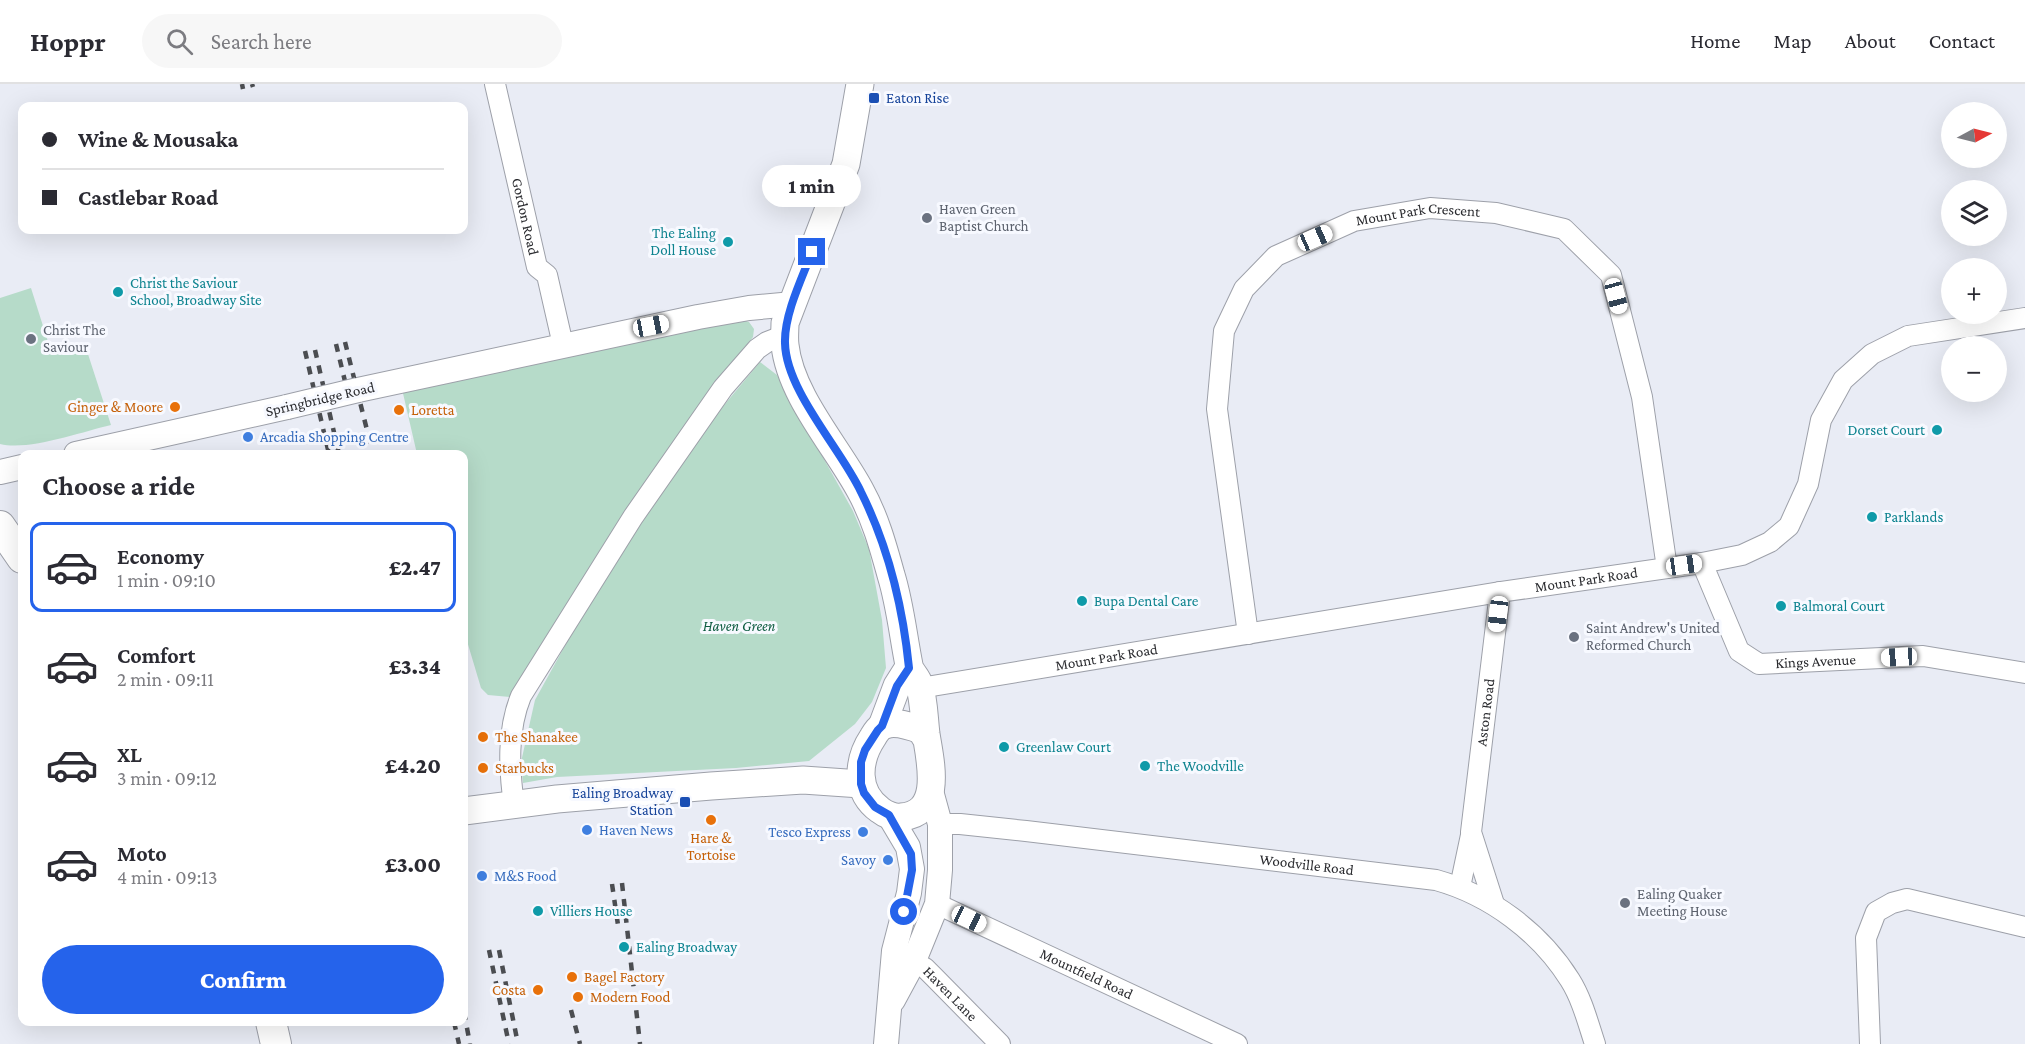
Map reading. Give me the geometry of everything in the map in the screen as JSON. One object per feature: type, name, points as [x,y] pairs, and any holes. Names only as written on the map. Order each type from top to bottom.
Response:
[{"type":"main road","points":[[860,84],[846,164],[785,323],[785,335],[788,361],[799,387],[811,411],[861,490],[879,531],[893,582],[914,678],[932,768],[931,791],[926,803],[918,810],[900,818],[875,807],[864,793],[861,784],[861,762],[865,750],[882,726],[897,686],[914,678]]},
{"type":"main road","points":[[0,526],[18,552]]},
{"type":"main road","points":[[0,550],[18,565]]},
{"type":"main road","points":[[882,726],[896,724],[913,727],[921,730],[927,740]]},
{"type":"main road","points":[[468,811],[597,795],[803,780],[861,784]]},
{"type":"main road","points":[[272,1026],[276,1044]]},
{"type":"street","name":"Gordon Road","points":[[495,84],[537,267],[547,275],[563,345]]},
{"type":"street","name":"Mount Park Crescent","points":[[1248,634],[1217,409],[1224,331],[1244,289],[1276,256],[1354,221],[1430,208],[1496,213],[1564,229],[1611,275],[1642,397],[1666,568]]},
{"type":"street","points":[[563,345],[733,310],[793,304]]},
{"type":"street","name":"Mount Park Road","points":[[914,678],[1248,634],[1742,555],[1770,542],[1788,525],[1808,484],[1821,420],[1844,381],[1872,354],[1908,336],[2025,318]]},
{"type":"street","points":[[514,805],[510,768],[513,724],[521,696],[633,517],[723,388],[758,349],[785,335]]},
{"type":"street","name":"Springbridge Road","points":[[94,450],[563,345]]},
{"type":"street","name":"Kings Avenue","points":[[1702,563],[1739,651],[1759,664],[1923,656],[2025,673]]},
{"type":"street","name":"Aston Road","points":[[1461,887],[1471,832],[1500,592]]},
{"type":"street","points":[[903,957],[937,904],[940,824],[931,791]]},
{"type":"street","points":[[885,1044],[887,1011],[903,957],[912,860],[908,847],[889,815]]},
{"type":"street","name":"Woodville Road","points":[[940,824],[1026,831],[1436,880],[1461,887],[1494,904],[1548,949],[1571,981],[1595,1044]]},
{"type":"street","name":"Aston Road","points":[[1471,832],[1494,904]]},
{"type":"street","points":[[1870,1044],[1866,938],[1876,912],[1892,903],[1907,899],[2025,927]]},
{"type":"street","name":"Mountfield Road","points":[[937,904],[1237,1044]]},
{"type":"street","name":"Haven Lane","points":[[903,957],[925,968],[1000,1044]]},
{"type":"green space","points":[[31,288],[50,348],[64,344],[67,354],[86,348],[111,425],[40,443],[0,444],[0,298]]},
{"type":"green space","points":[[743,320],[749,322],[754,329],[753,337],[653,470],[516,691],[510,697],[488,695],[481,688],[468,644],[468,450],[416,450],[402,389]]},
{"type":"green space","name":"Haven Green","points":[[760,362],[777,375],[853,511],[869,549],[882,620],[886,668],[872,702],[855,724],[809,761],[736,768],[557,777],[523,783],[521,762],[535,700],[594,593],[664,477]]},
{"type":"railway","points":[[242,84],[243,89]]},
{"type":"railway","points":[[345,342],[372,450]]},
{"type":"railway","points":[[336,344],[350,402]]},
{"type":"railway","points":[[315,350],[338,450]]},
{"type":"railway","points":[[305,351],[328,450]]},
{"type":"railway","points":[[622,883],[640,1044]]},
{"type":"railway","points":[[612,884],[618,925]]},
{"type":"railway","points":[[489,950],[509,1044]]},
{"type":"railway","points":[[499,950],[518,1044]]},
{"type":"railway","points":[[571,1010],[580,1044]]},
{"type":"railway","points":[[455,1026],[459,1044]]},
{"type":"railway","points":[[467,1026],[470,1044]]},
{"type":"place","name":"Eaton Rise","points":[[874,98]]},
{"type":"place","name":"Haven Green Baptist Church","points":[[927,218]]},
{"type":"place","name":"The Ealing Doll House","points":[[728,242]]},
{"type":"place","name":"Christ the Saviour School, Broadway Site","points":[[118,292]]},
{"type":"place","name":"Christ The Saviour","points":[[31,339]]},
{"type":"place","name":"Ginger & Moore","points":[[175,407]]},
{"type":"place","name":"Loretta","points":[[399,410]]},
{"type":"place","name":"Dorset Court","points":[[1937,430]]},
{"type":"place","name":"Arcadia Shopping Centre","points":[[248,437]]},
{"type":"place","name":"Parklands","points":[[1872,517]]},
{"type":"place","name":"Bupa Dental Care","points":[[1082,601]]},
{"type":"place","name":"Balmoral Court","points":[[1781,606]]},
{"type":"place","name":"Saint Andrew's United Reformed Church","points":[[1574,637]]},
{"type":"place","name":"The Shanakee","points":[[483,737]]},
{"type":"place","name":"Greenlaw Court","points":[[1004,747]]},
{"type":"place","name":"The Woodville","points":[[1145,766]]},
{"type":"place","name":"Starbucks","points":[[483,768]]},
{"type":"place","name":"Ealing Broadway Station","points":[[685,802]]},
{"type":"place","name":"Hare & Tortoise","points":[[711,820]]},
{"type":"place","name":"Haven News","points":[[587,830]]},
{"type":"place","name":"Tesco Express","points":[[863,832]]},
{"type":"place","name":"Savoy","points":[[888,860]]},
{"type":"place","name":"M&S Food","points":[[482,876]]},
{"type":"place","name":"Ealing Quaker Meeting House","points":[[1625,903]]},
{"type":"place","name":"Villiers House","points":[[538,911]]},
{"type":"place","name":"Ealing Broadway","points":[[624,947]]},
{"type":"place","name":"Bagel Factory","points":[[572,977]]},
{"type":"place","name":"Costa","points":[[538,990]]},
{"type":"place","name":"Modern Food","points":[[578,997]]},
{"type":"route","points":[[812,252],[785,323],[785,345],[791,369],[811,411],[861,490],[879,531],[893,582],[909,668],[897,686],[882,726],[865,750],[861,762],[861,784],[864,793],[875,807],[889,815],[911,854],[912,870],[904,912]]}]
